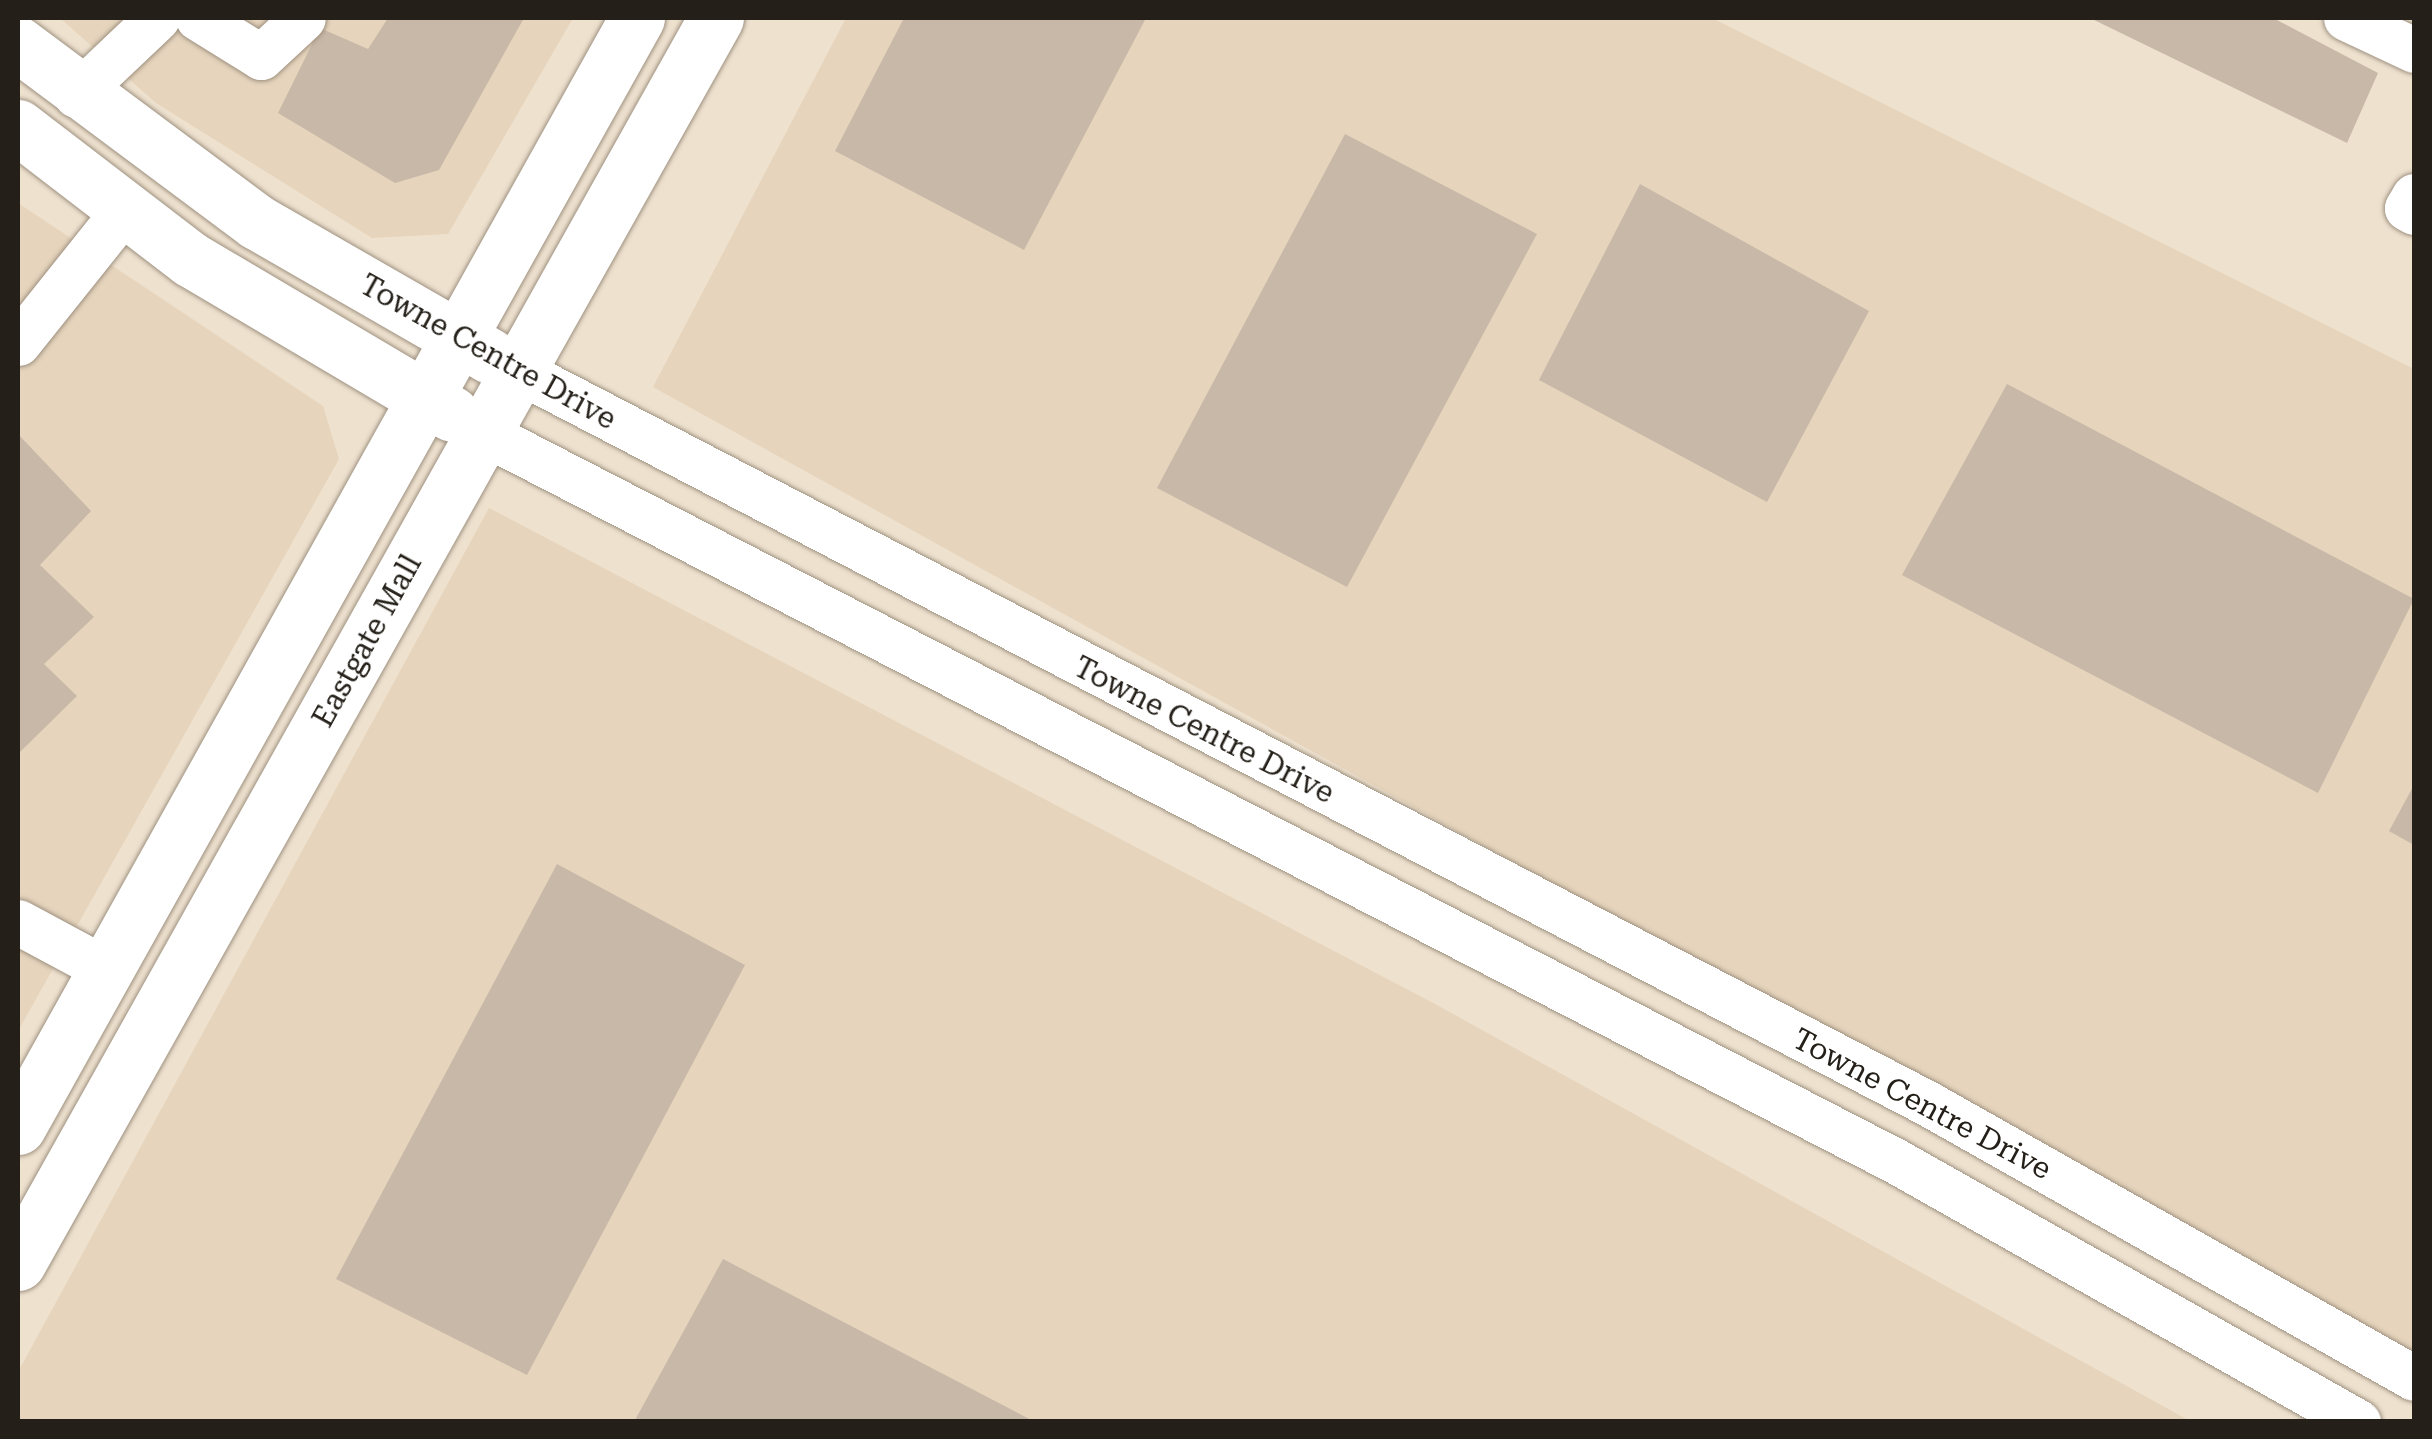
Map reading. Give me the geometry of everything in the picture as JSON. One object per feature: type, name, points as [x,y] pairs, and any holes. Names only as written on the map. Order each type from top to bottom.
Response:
[{"type":"main road","points":[[18,1127],[637,18]]},
{"type":"main road","name":"Eastgate Mall","points":[[18,1264],[716,18]]},
{"type":"main road","name":"Towne Centre Drive","points":[[18,44],[76,95],[257,222],[459,341],[520,371]]},
{"type":"main road","name":"Towne Centre Drive","points":[[18,127],[190,259],[484,434]]},
{"type":"street","points":[[76,95],[157,18]]},
{"type":"street","points":[[198,18],[261,57],[303,18]]},
{"type":"street","points":[[2346,18],[2414,50]]},
{"type":"street","points":[[18,343],[125,209]]},
{"type":"street","name":"Towne Centre Drive","points":[[520,371],[1927,1103],[2414,1378]]},
{"type":"street","name":"Towne Centre Drive","points":[[484,434],[1894,1160],[2358,1422]]},
{"type":"street","points":[[18,922],[107,970]]},
{"type":"shaded area","points":[[60,18],[573,18],[448,234],[372,238],[156,103]]},
{"type":"shaded area","points":[[846,18],[1712,18],[2414,369],[2414,1360],[653,387]]},
{"type":"shaded area","points":[[18,203],[323,406],[339,459],[18,1031]]},
{"type":"shaded area","points":[[489,508],[1435,1004],[2190,1421],[18,1422],[18,1372]]},
{"type":"building","points":[[388,18],[524,18],[439,170],[395,183],[278,113],[320,28],[368,49]]},
{"type":"building","points":[[904,18],[1146,18],[1024,250],[835,151]]},
{"type":"building","points":[[2090,18],[2273,18],[2378,73],[2347,143]]},
{"type":"building","points":[[1345,134],[1537,234],[1347,587],[1157,488]]},
{"type":"building","points":[[1640,184],[1869,311],[1767,502],[1539,380]]},
{"type":"building","points":[[2007,384],[2414,599],[2318,793],[1902,575]]},
{"type":"building","points":[[18,434],[91,511],[40,565],[94,617],[44,664],[77,696],[18,754]]},
{"type":"building","points":[[2414,785],[2414,845],[2389,831]]},
{"type":"building","points":[[557,864],[745,965],[527,1375],[336,1279]]},
{"type":"building","points":[[723,1259],[1035,1422],[634,1422]]}]
